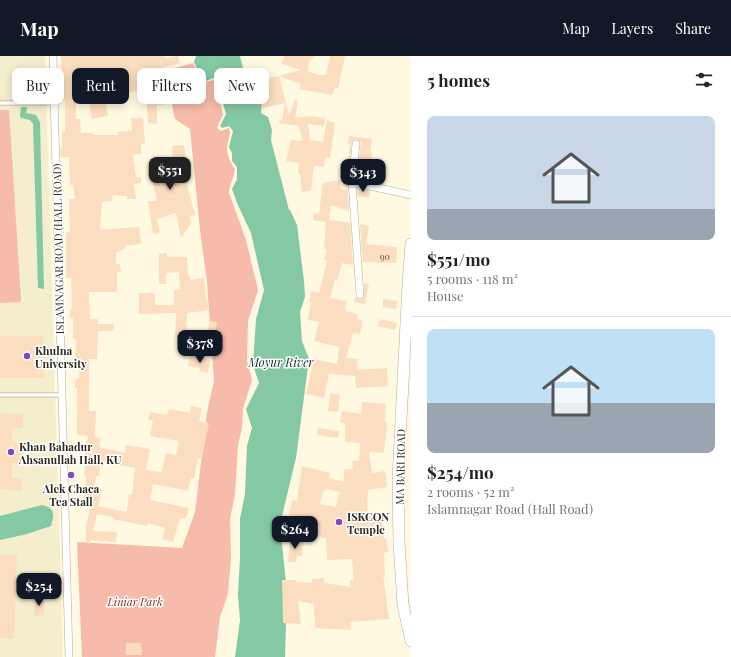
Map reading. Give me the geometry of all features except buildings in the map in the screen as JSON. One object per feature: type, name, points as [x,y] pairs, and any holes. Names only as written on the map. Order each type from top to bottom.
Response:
[{"type":"main road","name":"MA BARI ROAD","points":[[411,244],[398,479],[399,542],[403,605],[411,641]]},
{"type":"street","name":"ISLAMNAGAR ROAD (HALL ROAD)","points":[[53,56],[54,68]]},
{"type":"street","name":"ISLAMNAGAR ROAD (HALL ROAD)","points":[[55,104],[68,657]]},
{"type":"street","points":[[356,144],[352,182],[360,294]]},
{"type":"street","points":[[352,182],[411,195]]},
{"type":"lane","points":[[0,103],[12,103]]},
{"type":"lane","points":[[0,395],[62,394]]},
{"type":"shaded area","name":"Khulna University","points":[[0,56],[45,56],[45,68],[12,68],[12,104],[46,104],[63,657],[0,657]]},
{"type":"green space","name":"Liniar Park","points":[[193,63],[195,68],[176,68]]},
{"type":"green space","name":"Liniar Park","points":[[214,79],[214,104],[221,104],[223,115],[217,128],[221,131],[229,128],[230,133],[227,151],[235,169],[229,193],[246,240],[258,290],[248,321],[247,361],[252,380],[243,409],[242,428],[238,445],[235,494],[230,519],[231,557],[228,594],[220,617],[215,657],[82,657],[77,542],[182,548],[195,512],[207,412],[214,381],[207,282],[200,230],[190,129],[175,119],[172,104],[206,104],[206,81]]},
{"type":"green space","points":[[0,110],[9,110],[21,302],[0,303]]},
{"type":"water","name":"Moyur River","points":[[196,56],[240,56],[243,68],[214,68],[214,78],[206,81],[206,68],[197,68],[194,62]]},
{"type":"water","name":"Moyur River","points":[[223,104],[262,104],[261,113],[268,117],[272,130],[271,140],[289,210],[297,225],[304,281],[305,297],[300,312],[302,341],[309,359],[296,458],[280,524],[287,592],[285,657],[235,657],[240,620],[238,595],[240,519],[245,494],[247,446],[252,428],[246,409],[259,383],[253,365],[256,319],[264,290],[251,233],[232,189],[237,179],[237,167],[232,161],[232,153],[229,147],[233,131],[229,126],[222,128],[220,126],[226,114]]},
{"type":"water","points":[[21,107],[27,107],[26,113],[36,115],[40,122],[44,289],[38,288],[33,124],[30,120],[21,118]]},
{"type":"water","points":[[42,505],[47,506],[53,512],[51,526],[27,534],[0,540],[0,516]]},
{"type":"place","name":"Khulna University","points":[[27,356]]},
{"type":"place","name":"Khan Bahadur Ahsanullah Hall, KU","points":[[11,452]]},
{"type":"place","name":"Alek Chaca Tea Stall","points":[[71,475]]},
{"type":"place","name":"ISKCON Temple","points":[[339,522]]}]
